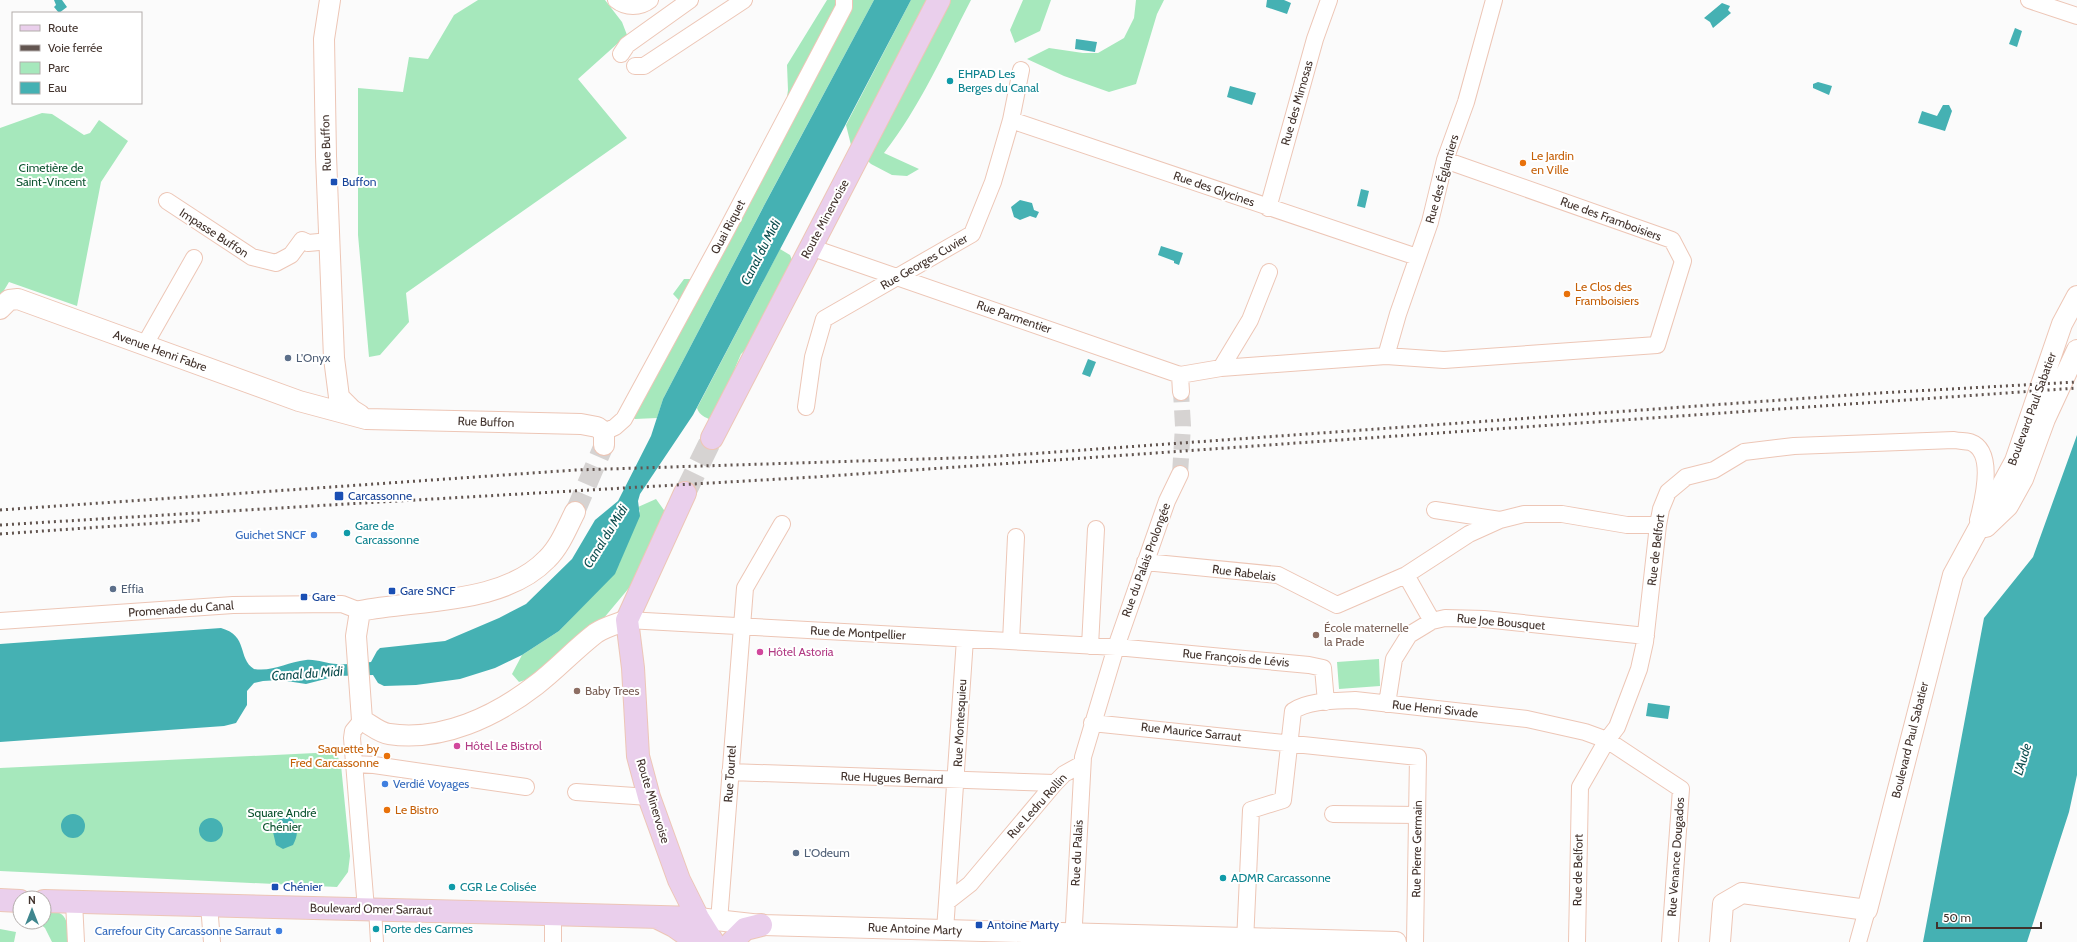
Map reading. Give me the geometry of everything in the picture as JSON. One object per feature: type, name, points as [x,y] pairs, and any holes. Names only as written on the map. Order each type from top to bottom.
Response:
[{"type":"main road","name":"Route Minervoise","points":[[712,438],[939,0]]},
{"type":"main road","points":[[627,620],[685,493]]},
{"type":"main road","name":"Route Minervoise","points":[[627,620],[633,668],[638,756],[649,797],[679,880],[698,918],[714,942]]},
{"type":"main road","points":[[679,880],[670,899],[653,916],[674,926],[697,942]]},
{"type":"main road","points":[[0,900],[12,901]]},
{"type":"main road","name":"Boulevard Omer Sarraut","points":[[52,902],[698,918]]},
{"type":"main road","points":[[732,942],[745,929],[761,925]]},
{"type":"street","name":"Rue Buffon","points":[[330,0],[324,39],[326,156],[334,358],[339,397],[352,410],[366,419]]},
{"type":"street","points":[[616,0],[621,4],[636,6],[650,0]]},
{"type":"street","points":[[621,54],[627,45],[690,0]]},
{"type":"street","points":[[635,66],[644,66],[744,0]]},
{"type":"street","name":"Quai Riquet","points":[[604,439],[624,419],[628,412],[724,235],[844,7],[844,0]]},
{"type":"street","name":"Rue des Mimosas","points":[[1268,208],[1315,39],[1329,0]]},
{"type":"street","name":"Rue des Églantiers","points":[[1386,356],[1398,314],[1430,222],[1445,160],[1466,102],[1494,0]]},
{"type":"street","points":[[2029,0],[2077,16]]},
{"type":"street","name":"Rue Georges Cuvier","points":[[806,406],[813,357],[824,320],[972,234],[993,182],[1011,120],[1021,70]]},
{"type":"street","name":"Rue des Glycines","points":[[1011,120],[1418,258]]},
{"type":"street","name":"Rue des Framboisiers","points":[[1445,160],[1672,240],[1683,261],[1657,345]]},
{"type":"street","name":"Impasse Buffon","points":[[167,201],[252,257],[276,263],[291,255],[302,240],[308,242],[330,241]]},
{"type":"street","name":"Rue Parmentier","points":[[810,247],[1180,375],[1220,368],[1386,356],[1444,360],[1657,345]]},
{"type":"street","points":[[144,346],[194,258]]},
{"type":"street","points":[[1220,368],[1250,320],[1269,272]]},
{"type":"street","name":"Boulevard Paul Sabatier","points":[[1858,942],[1953,575],[2015,461],[2062,324],[2077,296]]},
{"type":"street","name":"Avenue Henri Fabre","points":[[0,309],[9,300],[18,299],[144,346],[324,409]]},
{"type":"street","name":"Boulevard Paul Sabatier","points":[[1972,541],[2008,506],[2023,479],[2045,419],[2077,350]]},
{"type":"street","name":"Rue Buffon","points":[[334,358],[325,394],[324,409],[366,419],[581,424],[597,428],[604,439]]},
{"type":"street","points":[[1180,375],[1182,392]]},
{"type":"street","name":"Rue de Belfort","points":[[1577,942],[1580,787],[1607,740],[1617,727],[1639,669],[1646,636],[1658,525],[1661,509],[1668,492],[1686,477],[1714,470],[1744,452],[1794,446],[1954,440],[1971,442],[1981,450],[1985,463],[1985,487],[1972,541]]},
{"type":"street","name":"Rue du Palais Prolongée","points":[[1116,647],[1167,501],[1180,474]]},
{"type":"street","points":[[1435,510],[1500,520]]},
{"type":"street","points":[[377,942],[370,909],[354,764],[353,731],[362,720],[356,636],[360,611],[466,596],[500,588],[518,580],[532,572],[548,558],[563,536],[575,512]]},
{"type":"street","points":[[1432,621],[1406,575],[1469,534],[1500,520],[1524,514],[1562,514],[1626,525],[1658,525]]},
{"type":"street","name":"Rue Tourtel","points":[[719,921],[741,626],[746,588],[782,524]]},
{"type":"street","points":[[1090,646],[1096,529]]},
{"type":"street","points":[[1011,642],[1016,537]]},
{"type":"street","name":"Rue Rabelais","points":[[1145,562],[1278,575],[1337,605],[1406,575]]},
{"type":"street","name":"Promenade du Canal","points":[[0,621],[233,605],[342,604],[360,611]]},
{"type":"street","name":"Rue Joe Bousquet","points":[[1387,704],[1394,659],[1408,635],[1432,621],[1445,618],[1484,619],[1646,636]]},
{"type":"street","points":[[362,720],[382,732],[407,735],[435,733],[479,719],[512,702],[598,632],[627,620]]},
{"type":"street","name":"Rue de Montpellier","points":[[627,620],[1116,647]]},
{"type":"street","name":"Rue Montesquieu","points":[[947,902],[965,639]]},
{"type":"street","points":[[1082,764],[1092,723],[1116,647]]},
{"type":"street","name":"Rue François de Lévis","points":[[1116,647],[1323,668],[1326,702]]},
{"type":"street","name":"Rue Henri Sivade","points":[[1290,742],[1293,711],[1298,707],[1326,702],[1355,700],[1527,719],[1585,732],[1607,740]]},
{"type":"street","name":"Rue Maurice Sarraut","points":[[1092,723],[1290,742],[1418,757]]},
{"type":"street","name":"Rue Venance Dougados","points":[[1607,740],[1681,789],[1670,942]]},
{"type":"street","points":[[1245,940],[1250,810],[1283,800],[1290,742]]},
{"type":"street","name":"Rue Pierre Germain","points":[[1415,942],[1418,757]]},
{"type":"street","points":[[354,764],[374,765],[526,787]]},
{"type":"street","name":"Rue Ledru Rollin","points":[[947,902],[970,884],[1055,783],[1064,774],[1082,764]]},
{"type":"street","name":"Rue du Palais","points":[[1073,938],[1082,764]]},
{"type":"street","name":"Rue Hugues Bernard","points":[[730,772],[956,781],[1055,783]]},
{"type":"street","points":[[576,792],[649,797]]},
{"type":"street","points":[[1333,814],[1417,815]]},
{"type":"street","points":[[1720,942],[1723,904],[1742,893],[1867,910]]},
{"type":"street","points":[[74,902],[76,942]]},
{"type":"street","points":[[945,930],[947,902]]},
{"type":"street","points":[[209,906],[212,942]]},
{"type":"street","points":[[553,914],[553,942]]},
{"type":"street","name":"Rue Antoine Marty","points":[[698,918],[761,925],[945,930],[1073,938],[1396,942]]},
{"type":"green space","points":[[478,0],[605,0],[622,22],[627,35],[578,79],[627,138],[406,293],[409,322],[380,355],[369,357],[358,235],[358,88],[403,92],[409,57],[428,59],[454,15]]},
{"type":"green space","points":[[827,0],[874,0],[663,399],[657,418],[635,419],[630,416],[688,310],[673,294],[684,279],[697,279],[786,104],[788,90],[787,65]]},
{"type":"green space","points":[[911,0],[971,0],[920,98],[909,117],[884,153],[919,169],[907,176],[892,175],[871,164],[851,145],[846,125]]},
{"type":"green space","points":[[1023,0],[1051,0],[1040,31],[1015,43],[1010,30]]},
{"type":"green space","points":[[1136,0],[1164,0],[1157,14],[1136,84],[1109,92],[1064,76],[1027,59],[1049,48],[1083,53],[1098,53],[1124,38],[1134,18]]},
{"type":"green space","name":"Cimetière de Saint-Vincent","points":[[42,113],[52,114],[84,135],[90,133],[99,120],[128,141],[101,182],[77,306],[9,282],[0,297],[0,128]]},
{"type":"green space","points":[[780,249],[790,255],[794,265],[756,340],[741,354],[735,368],[733,387],[716,422],[702,415],[697,408]]},
{"type":"green space","points":[[656,499],[669,517],[634,582],[598,625],[528,679],[519,682],[512,674],[522,655],[559,631],[603,585],[619,564],[640,511],[638,507]]},
{"type":"green space","points":[[1379,659],[1380,686],[1339,689],[1337,662]]},
{"type":"green space","name":"Square André Chénier","points":[[336,752],[341,765],[350,856],[348,872],[337,887],[0,871],[0,768]]},
{"type":"green space","points":[[52,911],[58,912],[65,918],[69,942],[52,942],[46,930],[52,930]]},
{"type":"green space","points":[[0,929],[16,932],[14,942],[0,942]]},
{"type":"water","points":[[54,0],[62,0],[67,7],[58,12],[54,7],[56,5]]},
{"type":"water","name":"Canal du Midi","points":[[874,0],[911,0],[693,415],[640,494],[638,501],[640,516],[615,574],[559,631],[522,655],[495,668],[460,679],[416,685],[384,686],[378,683],[373,675],[337,676],[306,684],[280,680],[254,683],[247,691],[247,705],[236,723],[224,726],[0,742],[0,644],[221,628],[236,636],[246,659],[254,669],[261,670],[274,668],[306,660],[333,664],[354,664],[371,662],[380,648],[445,641],[499,618],[526,604],[572,559],[595,520],[618,501],[651,436],[663,399]]},
{"type":"water","points":[[1267,0],[1284,0],[1291,3],[1287,14],[1266,7]]},
{"type":"water","points":[[1722,3],[1730,6],[1728,10],[1731,13],[1713,28],[1710,22],[1704,18]]},
{"type":"water","points":[[2015,28],[2022,31],[2017,47],[2009,44]]},
{"type":"water","points":[[1076,39],[1097,42],[1095,52],[1075,49]]},
{"type":"water","points":[[1818,82],[1832,86],[1829,95],[1813,88],[1813,84]]},
{"type":"water","points":[[1230,86],[1256,93],[1252,105],[1227,97]]},
{"type":"water","points":[[1943,105],[1949,105],[1952,111],[1945,131],[1918,123],[1922,111],[1937,116]]},
{"type":"water","points":[[1361,189],[1369,191],[1365,208],[1357,206]]},
{"type":"water","points":[[1020,200],[1032,203],[1034,210],[1039,212],[1036,218],[1030,216],[1020,220],[1014,217],[1011,207]]},
{"type":"water","points":[[1161,246],[1183,253],[1179,265],[1174,263],[1174,261],[1158,255]]},
{"type":"water","points":[[1088,359],[1096,362],[1090,377],[1082,374]]},
{"type":"water","name":"L'Aude","points":[[2077,435],[2077,775],[2069,812],[2027,942],[1923,942],[1984,618],[2033,557]]},
{"type":"water","points":[[1648,703],[1670,706],[1668,719],[1646,716]]},
{"type":"water","points":[[73,814],[82,817],[85,826],[82,835],[73,838],[64,835],[61,826],[64,817]]},
{"type":"water","points":[[285,816],[290,817],[293,820],[297,834],[293,845],[283,849],[276,845],[273,832],[278,820]]},
{"type":"water","points":[[211,818],[220,821],[223,830],[220,839],[211,842],[202,839],[199,830],[202,821]]},
{"type":"tunnel","points":[[1180,474],[1183,426],[1181,392]]},
{"type":"tunnel","points":[[685,493],[712,438]]},
{"type":"tunnel","points":[[575,512],[604,445]]},
{"type":"railway","points":[[0,510],[576,470],[986,457],[1879,393],[2077,382]]},
{"type":"railway","points":[[0,525],[815,477],[2077,388]]},
{"type":"railway","points":[[0,534],[202,520]]},
{"type":"place","name":"EHPAD Les Berges du Canal","points":[[950,81]]},
{"type":"place","name":"Le Jardin en Ville","points":[[1523,163]]},
{"type":"place","name":"Buffon","points":[[334,182]]},
{"type":"place","name":"Le Clos des Framboisiers","points":[[1567,294]]},
{"type":"place","name":"L'Onyx","points":[[288,358]]},
{"type":"place","name":"Carcassonne","points":[[339,496]]},
{"type":"place","name":"Gare de Carcassonne","points":[[347,533]]},
{"type":"place","name":"Guichet SNCF","points":[[314,535]]},
{"type":"place","name":"Effia","points":[[113,589]]},
{"type":"place","name":"Gare SNCF","points":[[392,591]]},
{"type":"place","name":"Gare","points":[[304,597]]},
{"type":"place","name":"École maternelle la Prade","points":[[1316,635]]},
{"type":"place","name":"Hôtel Astoria","points":[[760,652]]},
{"type":"place","name":"Baby Trees","points":[[577,691]]},
{"type":"place","name":"Hôtel Le Bistrol","points":[[457,746]]},
{"type":"place","name":"Saquette by Fred Carcassonne","points":[[387,756]]},
{"type":"place","name":"Verdié Voyages","points":[[385,784]]},
{"type":"place","name":"Le Bistro","points":[[387,810]]},
{"type":"place","name":"L'Odeum","points":[[796,853]]},
{"type":"place","name":"ADMR Carcassonne","points":[[1223,878]]},
{"type":"place","name":"Chénier","points":[[275,887]]},
{"type":"place","name":"CGR Le Colisée","points":[[452,887]]},
{"type":"place","name":"Antoine Marty","points":[[979,925]]},
{"type":"place","name":"Porte des Carmes","points":[[376,929]]},
{"type":"place","name":"Carrefour City Carcassonne Sarraut","points":[[279,931]]}]
